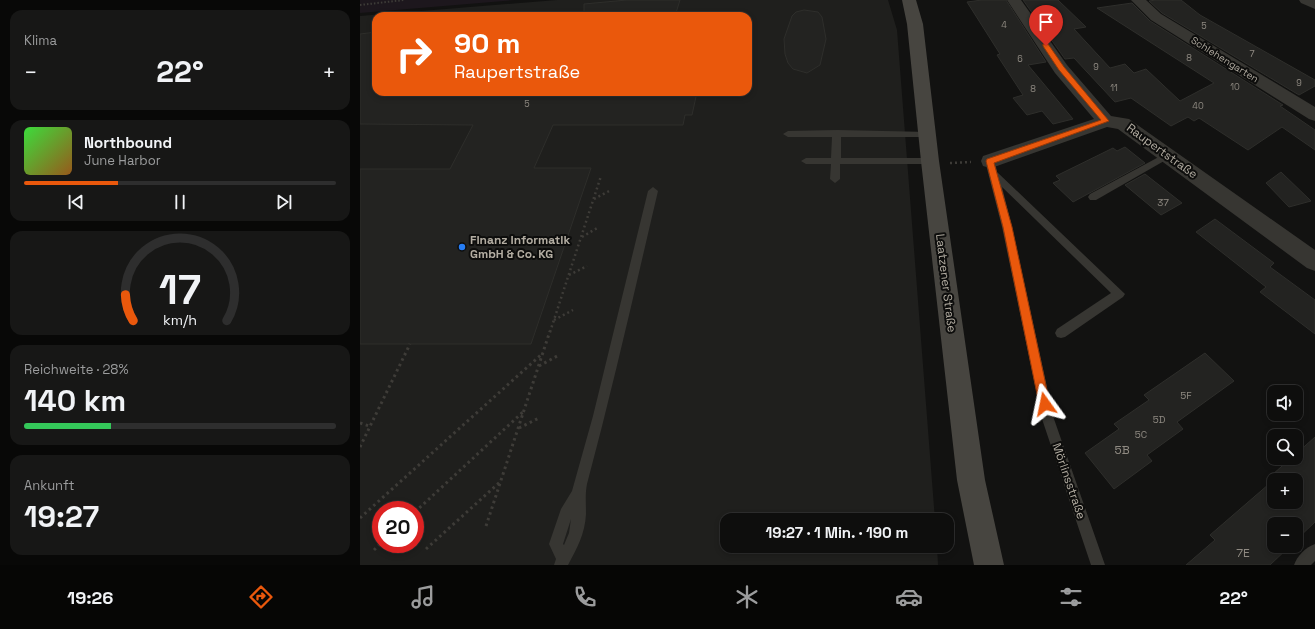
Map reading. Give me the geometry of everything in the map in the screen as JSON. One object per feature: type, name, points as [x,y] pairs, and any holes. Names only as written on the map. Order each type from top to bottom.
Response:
[{"type":"main road","name":"Laatzener Straße","points":[[909,0],[915,24],[930,163],[971,480],[989,565]]},
{"type":"street","points":[[1014,0],[1061,69],[1106,121]]},
{"type":"street","name":"Schlehengarten","points":[[1138,0],[1156,17],[1315,115]]},
{"type":"street","points":[[1306,0],[1315,5]]},
{"type":"street","name":"Raupertstraße","points":[[991,167],[1106,121],[1123,123],[1315,262]]},
{"type":"lane","points":[[835,179],[837,133]]},
{"type":"lane","points":[[788,134],[927,134]]},
{"type":"lane","points":[[1093,197],[1168,155]]},
{"type":"lane","points":[[806,161],[930,163]]},
{"type":"lane","points":[[991,167],[1119,294],[1061,333]]},
{"type":"lane","name":"Mörlinsstraße","points":[[991,167],[1007,227],[1048,419],[1098,565]]},
{"type":"lane","points":[[562,562],[556,544],[566,514],[578,494],[599,416],[653,190]]},
{"type":"lane","points":[[1301,565],[1315,551]]},
{"type":"path","points":[[360,5],[404,0]]},
{"type":"path","points":[[930,163],[991,167]]},
{"type":"path","points":[[486,526],[601,176]]},
{"type":"path","points":[[594,199],[611,190]]},
{"type":"path","points":[[581,237],[599,227]]},
{"type":"path","points":[[568,275],[587,266]]},
{"type":"path","points":[[554,320],[573,310]]},
{"type":"path","points":[[360,447],[410,344]]},
{"type":"path","points":[[360,518],[543,353]]},
{"type":"path","points":[[539,366],[558,355]]},
{"type":"path","points":[[424,504],[524,410]]},
{"type":"path","points":[[518,428],[539,418]]},
{"type":"path","points":[[360,423],[369,426]]},
{"type":"path","points":[[426,549],[501,481]]},
{"type":"shaded area","points":[[360,0],[515,0],[360,13]]},
{"type":"shaded area","points":[[557,0],[888,0],[897,30],[934,513],[720,513],[720,553],[937,553],[938,565],[360,565],[360,16],[372,15],[372,96],[752,96],[752,12],[409,12]]},
{"type":"building","points":[[627,0],[680,0],[676,12],[584,12],[584,4]]},
{"type":"building","points":[[982,0],[1006,0],[1046,62],[1028,65],[1073,119],[1053,124],[1042,111],[1027,115],[1013,98],[1023,95],[997,55],[1000,54],[967,2]]},
{"type":"building","points":[[1023,0],[1058,0],[1086,27],[1074,29],[1110,68],[1125,64],[1134,73],[1146,69],[1180,101],[1214,83],[1097,8],[1132,3],[1150,21],[1283,105],[1280,106],[1315,130],[1315,150],[1282,127],[1248,150],[1199,118],[1194,121],[1188,117],[1171,126],[1131,98],[1115,102],[1074,58],[1065,59]]},
{"type":"building","points":[[1181,0],[1200,15],[1315,80],[1315,86],[1299,95],[1162,13],[1149,1]]},
{"type":"building","points":[[804,10],[818,12],[822,17],[826,39],[820,65],[807,73],[793,69],[788,63],[785,54],[784,39],[792,16],[796,12]]},
{"type":"building","name":"Finanz Informatik GmbH & Co. KG","points":[[372,32],[372,96],[696,96],[692,115],[685,115],[683,125],[553,125],[534,168],[591,168],[531,344],[360,344],[360,169],[450,169],[473,125],[360,124],[360,34]]},
{"type":"building","points":[[1125,147],[1145,163],[1073,202],[1053,183],[1060,180],[1056,176],[1113,148],[1117,151]]},
{"type":"building","points":[[1281,172],[1311,201],[1289,207],[1266,183]]},
{"type":"building","points":[[1145,174],[1182,203],[1161,215],[1125,185]]},
{"type":"building","points":[[1215,219],[1274,263],[1270,267],[1315,300],[1315,334],[1260,292],[1266,287],[1196,232]]},
{"type":"building","points":[[1205,353],[1234,381],[1177,422],[1183,429],[1147,455],[1152,461],[1114,489],[1085,453],[1119,429],[1114,424],[1149,400],[1144,395]]},
{"type":"building","points":[[1315,437],[1315,522],[1303,533],[1303,517],[1267,517],[1267,553],[1283,553],[1270,565],[1186,565],[1215,540],[1210,535],[1267,486],[1267,509],[1303,509],[1303,473],[1274,473],[1283,465],[1303,465],[1303,448]]},
{"type":"place","name":"Finanz Informatik GmbH & Co. KG","points":[[462,247]]},
{"type":"route","points":[[1045,404],[1007,227],[990,161],[1106,121],[1061,69],[1046,46]]}]
